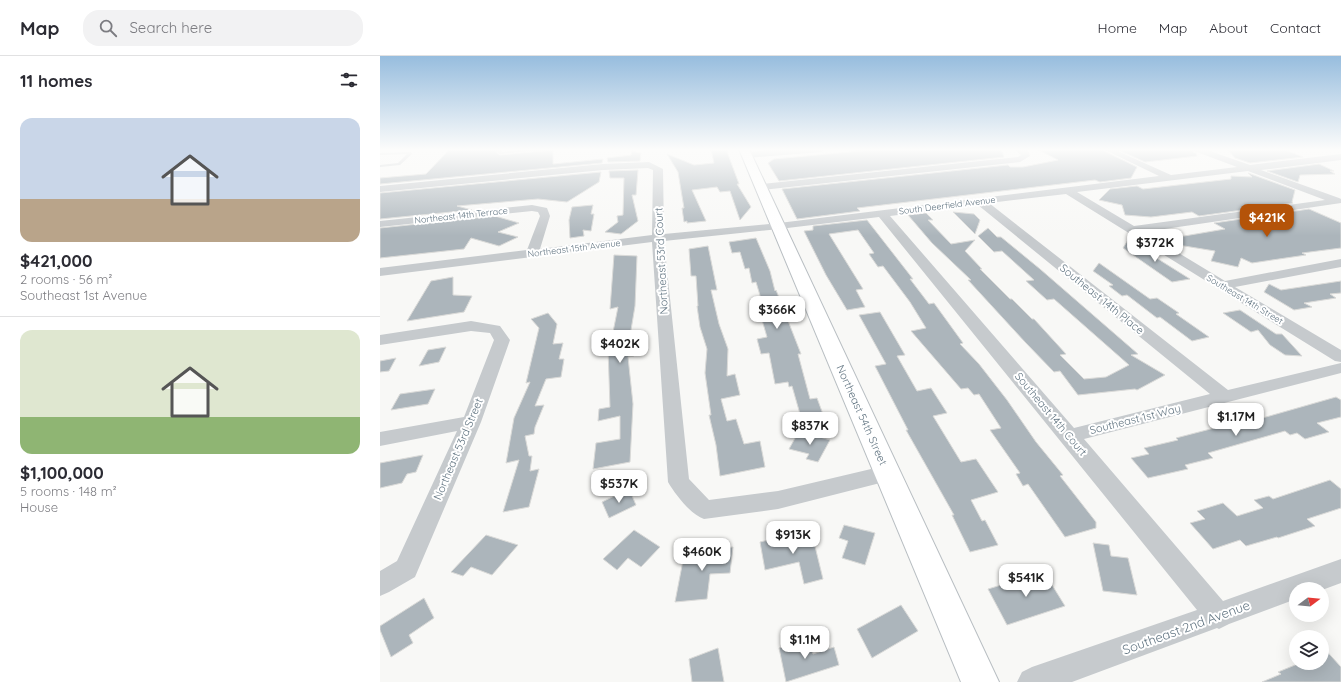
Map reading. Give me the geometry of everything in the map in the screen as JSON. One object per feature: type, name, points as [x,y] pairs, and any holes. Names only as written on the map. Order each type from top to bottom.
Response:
[{"type":"street","name":"Northeast 53rd Court","points":[[380,188],[484,178]]},
{"type":"street","name":"Northeast 53rd Court","points":[[658,178],[658,238],[679,482],[704,510],[778,500],[888,473]]},
{"type":"street","name":"Northeast 54th Street","points":[[757,178],[773,227],[888,473],[980,682]]},
{"type":"street","points":[[761,187],[842,178]]},
{"type":"street","name":"South Deerfield Avenue","points":[[773,227],[1168,178]]},
{"type":"street","points":[[1278,178],[1339,201]]},
{"type":"street","name":"Southeast 14th Street","points":[[1068,190],[1341,357]]},
{"type":"street","name":"Southeast 14th Place","points":[[980,201],[1224,396]]},
{"type":"street","points":[[1134,230],[1339,201]]},
{"type":"street","name":"Northeast 14th Terrace","points":[[380,224],[532,208],[543,210],[545,216],[532,253]]},
{"type":"street","name":"Southeast 14th Court","points":[[882,213],[1219,616]]},
{"type":"street","name":"Northeast 15th Avenue","points":[[380,272],[658,238],[773,227]]},
{"type":"street","points":[[1223,285],[1341,263]]},
{"type":"street","name":"Northeast 53rd Street","points":[[380,340],[472,326],[495,329],[502,340],[471,422],[406,569],[380,584]]},
{"type":"street","name":"Southeast 1st Way","points":[[1069,436],[1224,396],[1341,368]]},
{"type":"street","points":[[380,438],[471,422]]},
{"type":"street","name":"Southeast 2nd Avenue","points":[[1032,682],[1341,571]]},
{"type":"building","points":[[380,178],[441,178],[380,184]]},
{"type":"building","points":[[536,178],[600,178],[599,182],[567,202],[538,199],[457,206],[472,210],[380,219],[380,193]]},
{"type":"building","points":[[624,178],[637,178],[636,195],[632,195],[638,221],[621,234],[605,232],[618,222],[617,216],[623,215]]},
{"type":"building","points":[[679,178],[737,178],[739,184],[737,184],[751,207],[740,220],[730,191],[720,192],[717,187],[692,190],[706,221],[684,222],[682,208],[684,208]]},
{"type":"building","points":[[777,178],[805,178],[779,181]]},
{"type":"building","points":[[884,178],[1129,178],[1100,182],[1095,180],[857,208],[860,211],[797,219],[782,189]]},
{"type":"building","points":[[1262,178],[1295,190],[1293,203],[1199,216],[1192,212],[1151,217],[1125,215],[1122,205],[1099,200],[1110,189],[1137,186],[1143,189],[1231,179]]},
{"type":"building","points":[[1287,178],[1299,178],[1298,182]]},
{"type":"building","points":[[593,205],[591,214],[594,214],[591,231],[583,230],[584,236],[570,238],[569,220],[572,207]]},
{"type":"building","points":[[1309,209],[1341,223],[1341,248],[1302,253],[1306,255],[1252,263],[1241,258],[1238,267],[1211,261],[1215,251],[1166,243],[1161,240],[1225,229],[1214,223]]},
{"type":"building","points":[[953,212],[974,214],[980,220],[975,234]]},
{"type":"building","points":[[926,213],[933,220],[928,220],[951,244],[975,240],[965,251],[982,269],[980,269],[1010,299],[1012,299],[1032,319],[1034,319],[1066,354],[1060,355],[1084,379],[1106,377],[1129,365],[1054,299],[1047,300],[1026,281],[1034,280],[1002,251],[994,252],[978,236],[988,228],[997,237],[1001,237],[1040,269],[1138,354],[1131,355],[1165,375],[1137,390],[1078,395],[1060,371],[1054,372],[968,280],[971,280],[932,243],[908,215]]},
{"type":"building","points":[[495,216],[519,223],[498,232],[518,237],[499,246],[471,238],[464,249],[380,258],[380,228]]},
{"type":"building","points":[[867,220],[913,279],[910,279],[929,304],[934,303],[963,343],[960,344],[979,364],[1007,400],[1036,442],[1063,475],[1060,476],[1096,522],[1096,528],[1065,537],[1028,484],[1023,486],[1016,474],[1020,473],[990,430],[1001,428],[979,394],[974,395],[968,388],[961,389],[911,331],[926,328],[910,302],[883,266],[878,267],[869,254],[874,253],[858,230],[829,234],[863,289],[856,290],[865,307],[847,310],[826,275],[804,231],[813,230],[813,226]]},
{"type":"building","points":[[756,238],[770,271],[775,291],[776,290],[801,354],[798,354],[810,399],[817,398],[824,417],[802,421],[792,386],[789,387],[788,382],[775,384],[769,353],[761,354],[757,339],[767,337],[762,320],[767,319],[756,282],[752,283],[749,268],[745,269],[740,252],[732,253],[729,242]]},
{"type":"building","points":[[1128,240],[1190,279],[1172,282],[1123,248]]},
{"type":"building","points":[[708,246],[717,290],[711,290],[719,324],[728,349],[727,376],[735,374],[740,395],[721,399],[727,421],[736,419],[744,444],[760,441],[765,467],[720,476],[716,445],[709,415],[711,415],[705,373],[707,349],[700,327],[697,306],[696,276],[691,276],[689,249]]},
{"type":"building","points":[[614,255],[637,256],[635,306],[630,336],[635,336],[634,356],[628,357],[633,404],[630,462],[593,469],[596,443],[620,439],[620,416],[598,421],[599,409],[610,407],[608,348],[610,347],[618,307],[610,309]]},
{"type":"building","points":[[1099,263],[1150,299],[1157,298],[1179,313],[1176,314],[1209,337],[1192,341],[1160,317],[1157,318],[1127,295],[1122,296],[1109,286],[1113,285],[1093,271]]},
{"type":"building","points":[[453,277],[453,295],[472,296],[464,312],[407,321],[431,281]]},
{"type":"building","points":[[1341,281],[1341,293],[1330,294],[1336,298],[1304,303],[1312,307],[1294,310],[1264,292],[1269,284],[1281,290]]},
{"type":"building","points":[[1240,310],[1276,334],[1282,334],[1302,356],[1285,355],[1270,345],[1258,330],[1251,332],[1223,313]]},
{"type":"building","points":[[880,312],[905,355],[897,356],[917,391],[931,388],[947,413],[933,416],[961,462],[976,459],[998,492],[971,500],[982,521],[985,520],[998,545],[970,552],[952,515],[954,515],[906,430],[908,430],[875,366],[886,364],[859,315]]},
{"type":"building","points":[[548,313],[557,324],[553,344],[563,343],[559,359],[564,359],[561,377],[546,379],[535,406],[544,405],[535,427],[534,434],[525,436],[529,456],[532,456],[530,471],[539,469],[529,507],[503,512],[519,460],[506,463],[514,418],[530,382],[526,383],[539,328],[531,319]]},
{"type":"building","points":[[446,347],[439,362],[419,366],[428,350]]},
{"type":"building","points":[[396,358],[389,371],[380,372],[380,361]]},
{"type":"building","points":[[435,389],[428,404],[391,410],[400,394]]},
{"type":"building","points":[[1336,397],[1341,400],[1341,417],[1317,423],[1329,432],[1305,439],[1297,433],[1290,435],[1285,431],[1208,453],[1213,458],[1185,465],[1188,469],[1148,478],[1131,458],[1149,454],[1144,448],[1178,440],[1176,438],[1249,419],[1252,421]]},
{"type":"building","points":[[799,431],[830,440],[818,462],[806,459],[809,454],[789,449]]},
{"type":"building","points":[[423,455],[416,472],[407,474],[402,483],[380,488],[380,463]]},
{"type":"building","points":[[1330,480],[1341,489],[1341,508],[1307,519],[1315,526],[1278,538],[1277,537],[1246,546],[1240,540],[1213,549],[1190,523],[1205,519],[1197,511],[1223,503],[1237,516],[1263,508],[1254,500],[1269,496],[1273,499]]},
{"type":"building","points":[[629,489],[636,505],[609,518],[602,502]]},
{"type":"building","points":[[844,525],[875,533],[865,565],[842,558],[848,541],[839,538]]},
{"type":"building","points":[[634,530],[660,547],[641,567],[628,558],[617,570],[603,559]]},
{"type":"building","points":[[811,530],[823,579],[804,584],[799,562],[765,570],[760,542]]},
{"type":"building","points":[[486,535],[518,545],[492,575],[471,567],[463,576],[451,572]]},
{"type":"building","points":[[1093,543],[1109,545],[1111,556],[1128,558],[1137,595],[1103,591]]},
{"type":"building","points":[[733,547],[730,573],[710,574],[707,599],[675,602],[685,550]]},
{"type":"building","points":[[1044,572],[1065,606],[1007,625],[988,589]]},
{"type":"building","points":[[424,598],[434,618],[409,635],[413,643],[391,657],[380,630],[380,626]]},
{"type":"building","points":[[901,605],[918,631],[872,658],[857,629]]},
{"type":"building","points":[[809,638],[813,654],[834,647],[839,665],[786,682],[779,648]]},
{"type":"building","points":[[718,648],[724,682],[692,682],[689,659]]},
{"type":"building","points":[[1329,654],[1341,667],[1341,682],[1262,682],[1281,674],[1278,672],[1289,668],[1289,670],[1329,670]]}]
